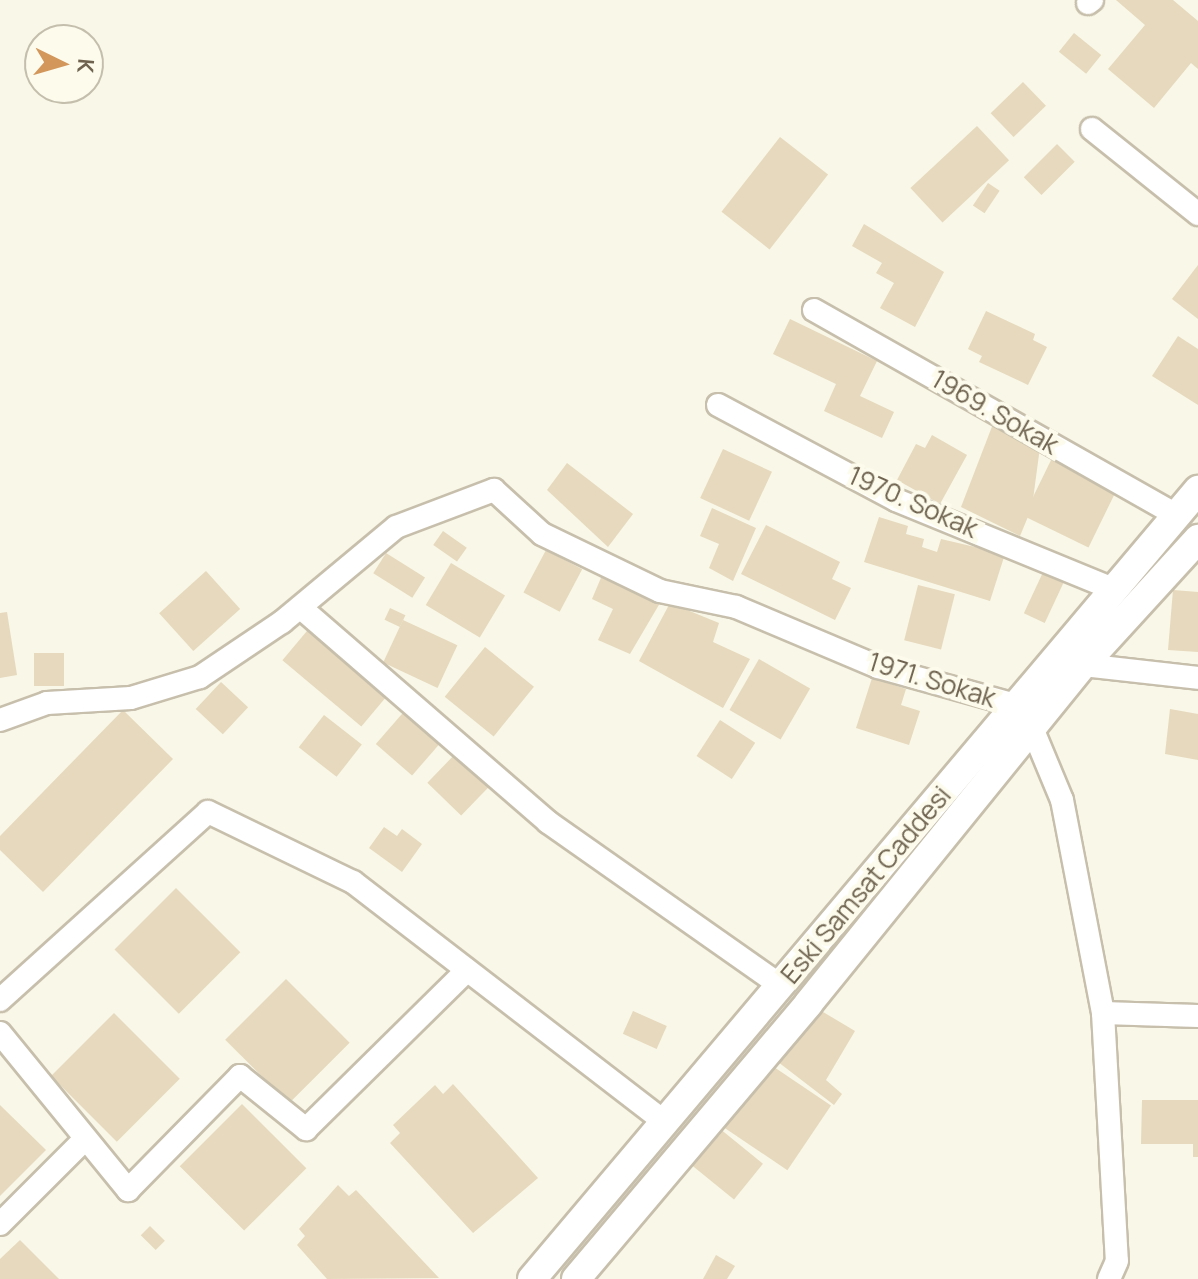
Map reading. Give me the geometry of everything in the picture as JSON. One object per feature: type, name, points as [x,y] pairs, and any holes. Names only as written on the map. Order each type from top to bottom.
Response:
[{"type":"street","points":[[1092,129],[1198,214]]},
{"type":"street","name":"1969. Sokak","points":[[814,310],[1177,515]]},
{"type":"street","name":"1970. Sokak","points":[[718,405],[896,500],[1113,589]]},
{"type":"street","name":"1971. Sokak","points":[[301,608],[396,527],[494,490],[542,534],[660,591],[736,607],[878,667],[1015,705],[1032,728],[1062,800],[1103,1013],[1113,1270]]},
{"type":"street","name":"Eski Samsat Caddesi","points":[[532,1279],[1198,490]]},
{"type":"street","name":"Eski Samsat Caddesi","points":[[576,1279],[1083,665],[1198,539]]},
{"type":"street","points":[[0,720],[47,703],[131,698],[200,677],[301,608],[548,822],[781,986]]},
{"type":"street","points":[[1083,665],[1198,678]]},
{"type":"street","points":[[0,1000],[208,812],[353,882],[663,1121]]},
{"type":"street","points":[[0,1033],[84,1140],[128,1190],[240,1076],[306,1129],[467,970]]},
{"type":"street","points":[[1103,1013],[1198,1016]]},
{"type":"street","points":[[0,1224],[84,1140]]},
{"type":"building","points":[[1116,0],[1173,0],[1198,21],[1198,69],[1191,63],[1154,108],[1108,69],[1145,25]]},
{"type":"building","points":[[1074,33],[1101,55],[1086,74],[1059,52]]},
{"type":"building","points":[[1023,82],[1046,106],[1014,137],[991,113]]},
{"type":"building","points":[[977,126],[1009,160],[943,222],[910,188]]},
{"type":"building","points":[[780,137],[828,175],[770,249],[722,212]]},
{"type":"building","points":[[1057,144],[1075,162],[1041,195],[1024,177]]},
{"type":"building","points":[[988,183],[1000,191],[985,213],[973,205]]},
{"type":"building","points":[[864,224],[944,272],[915,327],[880,308],[894,283],[876,273],[882,263],[852,246]]},
{"type":"building","points":[[1198,265],[1198,319],[1172,299]]},
{"type":"building","points":[[986,311],[1035,334],[1033,340],[1047,347],[1028,385],[979,362],[982,356],[968,349]]},
{"type":"building","points":[[790,319],[877,361],[860,396],[894,412],[882,438],[824,411],[836,384],[773,354]]},
{"type":"building","points":[[1178,336],[1198,349],[1198,405],[1152,376]]},
{"type":"building","points":[[993,424],[1040,447],[1032,507],[1020,536],[961,507]]},
{"type":"building","points":[[932,435],[967,455],[940,504],[897,480],[916,444],[925,448]]},
{"type":"building","points":[[723,449],[772,472],[749,521],[700,498]]},
{"type":"building","points":[[1054,454],[1119,486],[1088,548],[1024,516]]},
{"type":"building","points":[[567,463],[633,514],[608,547],[547,490]]},
{"type":"building","points":[[712,508],[756,528],[733,581],[709,568],[719,544],[700,536]]},
{"type":"building","points":[[879,517],[908,526],[906,534],[924,539],[922,547],[937,552],[941,539],[1005,554],[990,601],[864,562]]},
{"type":"building","points":[[766,525],[840,562],[832,579],[851,588],[835,620],[741,574]]},
{"type":"building","points":[[443,531],[467,548],[457,562],[433,545]]},
{"type":"building","points":[[546,550],[582,569],[560,612],[523,592]]},
{"type":"building","points":[[386,553],[425,577],[412,598],[373,573]]},
{"type":"building","points":[[451,563],[505,595],[480,637],[426,605]]},
{"type":"building","points":[[1045,568],[1066,578],[1045,623],[1024,613]]},
{"type":"building","points":[[206,571],[240,609],[193,651],[159,613]]},
{"type":"building","points":[[603,573],[660,603],[630,654],[598,640],[613,609],[592,599]]},
{"type":"building","points":[[918,585],[955,594],[941,649],[904,640]]},
{"type":"building","points":[[1173,590],[1198,592],[1198,652],[1168,650]]},
{"type":"building","points":[[670,603],[719,623],[713,642],[750,659],[723,708],[639,661]]},
{"type":"building","points":[[390,608],[405,615],[400,627],[385,620]]},
{"type":"building","points":[[7,612],[17,675],[0,678],[0,613]]},
{"type":"building","points":[[403,620],[457,645],[438,688],[383,663]]},
{"type":"building","points":[[312,625],[391,691],[361,726],[282,660]]},
{"type":"building","points":[[485,647],[534,687],[494,736],[445,697]]},
{"type":"building","points":[[34,653],[64,653],[64,686],[34,686]]},
{"type":"building","points":[[759,659],[810,688],[781,740],[730,710]]},
{"type":"building","points":[[872,678],[906,689],[901,705],[920,711],[909,745],[856,728]]},
{"type":"building","points":[[221,682],[248,707],[223,734],[196,709]]},
{"type":"building","points":[[408,707],[444,738],[412,775],[376,744]]},
{"type":"building","points":[[1170,709],[1198,714],[1198,760],[1165,754]]},
{"type":"building","points":[[123,710],[173,759],[43,892],[0,850],[0,836]]},
{"type":"building","points":[[324,715],[362,745],[337,777],[299,747]]},
{"type":"building","points":[[720,720],[755,743],[732,779],[697,756]]},
{"type":"building","points":[[460,749],[494,782],[461,815],[427,783]]},
{"type":"building","points":[[384,827],[397,836],[402,829],[422,844],[402,872],[369,848]]},
{"type":"building","points":[[176,888],[240,952],[179,1014],[114,950]]},
{"type":"building","points":[[286,979],[350,1043],[289,1103],[225,1040]]},
{"type":"building","points":[[813,1006],[855,1031],[826,1080],[842,1094],[834,1105],[769,1055]]},
{"type":"building","points":[[633,1011],[667,1026],[657,1049],[623,1034]]},
{"type":"building","points":[[114,1013],[180,1079],[117,1142],[51,1076]]},
{"type":"building","points":[[768,1063],[831,1105],[787,1170],[724,1128]]},
{"type":"building","points":[[453,1084],[538,1178],[473,1233],[390,1143],[400,1133],[393,1125],[435,1085],[443,1094]]},
{"type":"building","points":[[1142,1100],[1198,1100],[1198,1157],[1193,1157],[1193,1144],[1141,1144]]},
{"type":"building","points":[[242,1104],[306,1168],[244,1231],[180,1166]]},
{"type":"building","points":[[0,1105],[46,1150],[0,1196]]},
{"type":"building","points":[[714,1124],[763,1164],[734,1199],[685,1160]]},
{"type":"building","points":[[338,1185],[349,1196],[356,1190],[439,1278],[327,1279],[297,1245],[305,1236],[299,1229]]},
{"type":"building","points":[[150,1226],[165,1241],[156,1250],[141,1235]]},
{"type":"building","points":[[20,1240],[59,1279],[0,1279],[0,1259]]},
{"type":"building","points":[[716,1255],[735,1266],[727,1279],[703,1279]]}]
